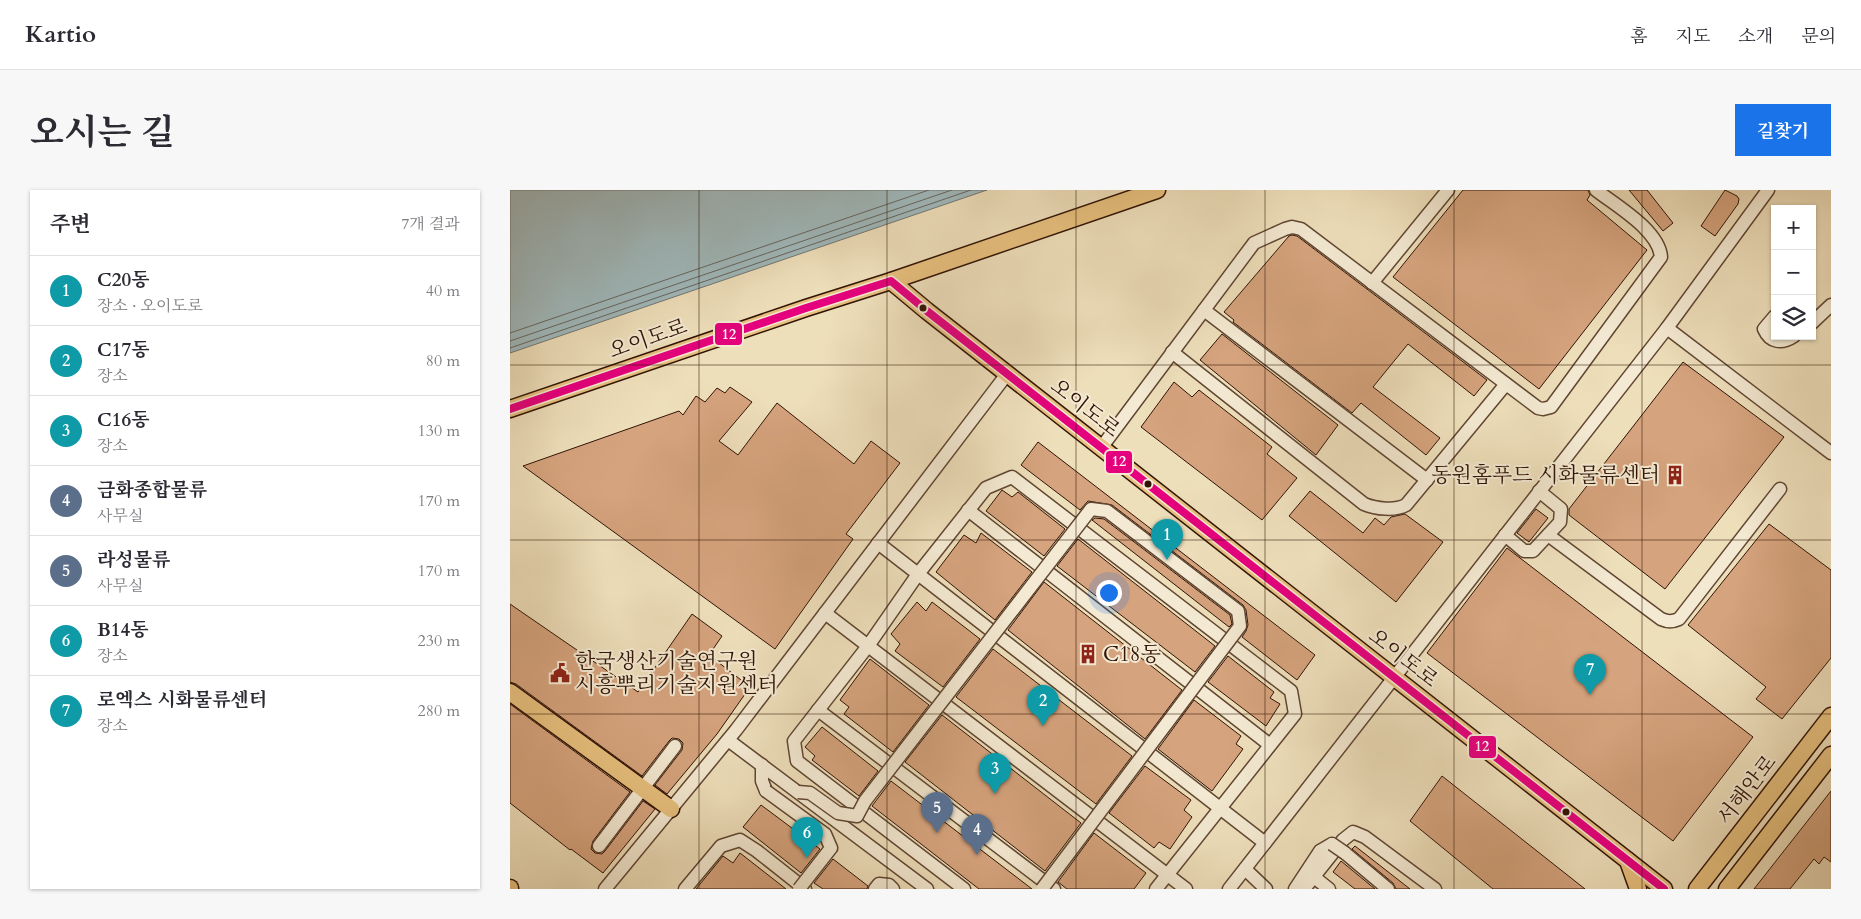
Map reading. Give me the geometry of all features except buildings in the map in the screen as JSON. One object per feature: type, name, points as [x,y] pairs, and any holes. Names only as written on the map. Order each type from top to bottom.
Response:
[{"type":"main road","points":[[891,281],[1157,190]]},
{"type":"main road","name":"오이도로","points":[[510,409],[891,281],[1664,889]]},
{"type":"main road","points":[[510,692],[671,809]]},
{"type":"main road","name":"서해안로","points":[[1698,889],[1831,716]]},
{"type":"main road","name":"서해안로","points":[[1727,889],[1831,754]]},
{"type":"main road","points":[[1628,861],[1638,889]]},
{"type":"street","points":[[1372,283],[1448,190]]},
{"type":"street","points":[[1101,448],[1254,243],[1292,227],[1301,229],[1538,408],[1544,409],[1551,406],[1661,256],[1661,250],[1645,228],[1596,190]]},
{"type":"street","points":[[1229,889],[1667,328],[1768,190]]},
{"type":"street","points":[[1816,319],[1831,305]]},
{"type":"street","points":[[1204,310],[1427,480]]},
{"type":"street","points":[[1771,320],[1764,329],[1766,334],[1771,337]]},
{"type":"street","points":[[1667,328],[1831,453]]},
{"type":"street","points":[[1775,340],[1786,342],[1789,340]]},
{"type":"street","points":[[1172,352],[1364,504],[1383,508],[1403,507],[1506,384]]},
{"type":"street","points":[[605,889],[728,740],[1007,374]]},
{"type":"street","points":[[964,889],[797,761],[794,741],[868,646],[918,574],[986,488],[1012,477],[1291,691],[1294,714],[1156,889]]},
{"type":"street","points":[[1548,535],[1661,619],[1672,621],[1679,619],[1780,488]]},
{"type":"street","points":[[1504,535],[1524,551],[1528,551],[1537,548],[1560,522],[1561,508],[1539,491]]},
{"type":"street","points":[[798,792],[810,793],[838,813],[857,816],[865,801],[1091,508],[1107,511],[1238,610],[1240,626],[1042,889]]},
{"type":"street","points":[[968,510],[1270,745]]},
{"type":"street","points":[[878,543],[1265,842]]},
{"type":"street","points":[[825,613],[1186,889]]},
{"type":"street","points":[[818,710],[1054,889]]},
{"type":"street","points":[[728,740],[927,889]]},
{"type":"street","points":[[599,846],[675,746]]},
{"type":"street","points":[[762,765],[762,780],[766,791],[824,834],[831,848],[799,889]]},
{"type":"street","points":[[1304,889],[1343,840],[1353,832],[1365,837],[1435,889]]},
{"type":"street","points":[[685,889],[721,846],[740,840],[806,889]]},
{"type":"street","points":[[1295,889],[1320,852],[1332,844],[1388,889]]},
{"type":"street","points":[[1245,869],[1266,889]]},
{"type":"street","points":[[1314,877],[1329,889]]},
{"type":"street","points":[[875,889],[879,884],[889,885],[894,889]]},
{"type":"water","points":[[510,190],[987,190],[510,353]]},
{"type":"transit line","name":"12","points":[[510,409],[891,281],[1664,889]]},
{"type":"place","name":"동원홈푸드 시화물류센터","points":[[1675,475]]},
{"type":"place","name":"C20동","points":[[1167,560]]},
{"type":"place","name":"C18동","points":[[1088,654]]},
{"type":"place","name":"한국생산기술연구원 시흥뿌리기술지원센터","points":[[560,673]]},
{"type":"place","name":"로엑스 시화물류센터","points":[[1590,695]]},
{"type":"place","name":"C17동","points":[[1043,726]]},
{"type":"place","name":"C16동","points":[[995,794]]},
{"type":"place","name":"라성물류","points":[[937,833]]},
{"type":"place","name":"금화종합물류","points":[[977,855]]},
{"type":"place","name":"B14동","points":[[807,858]]}]
